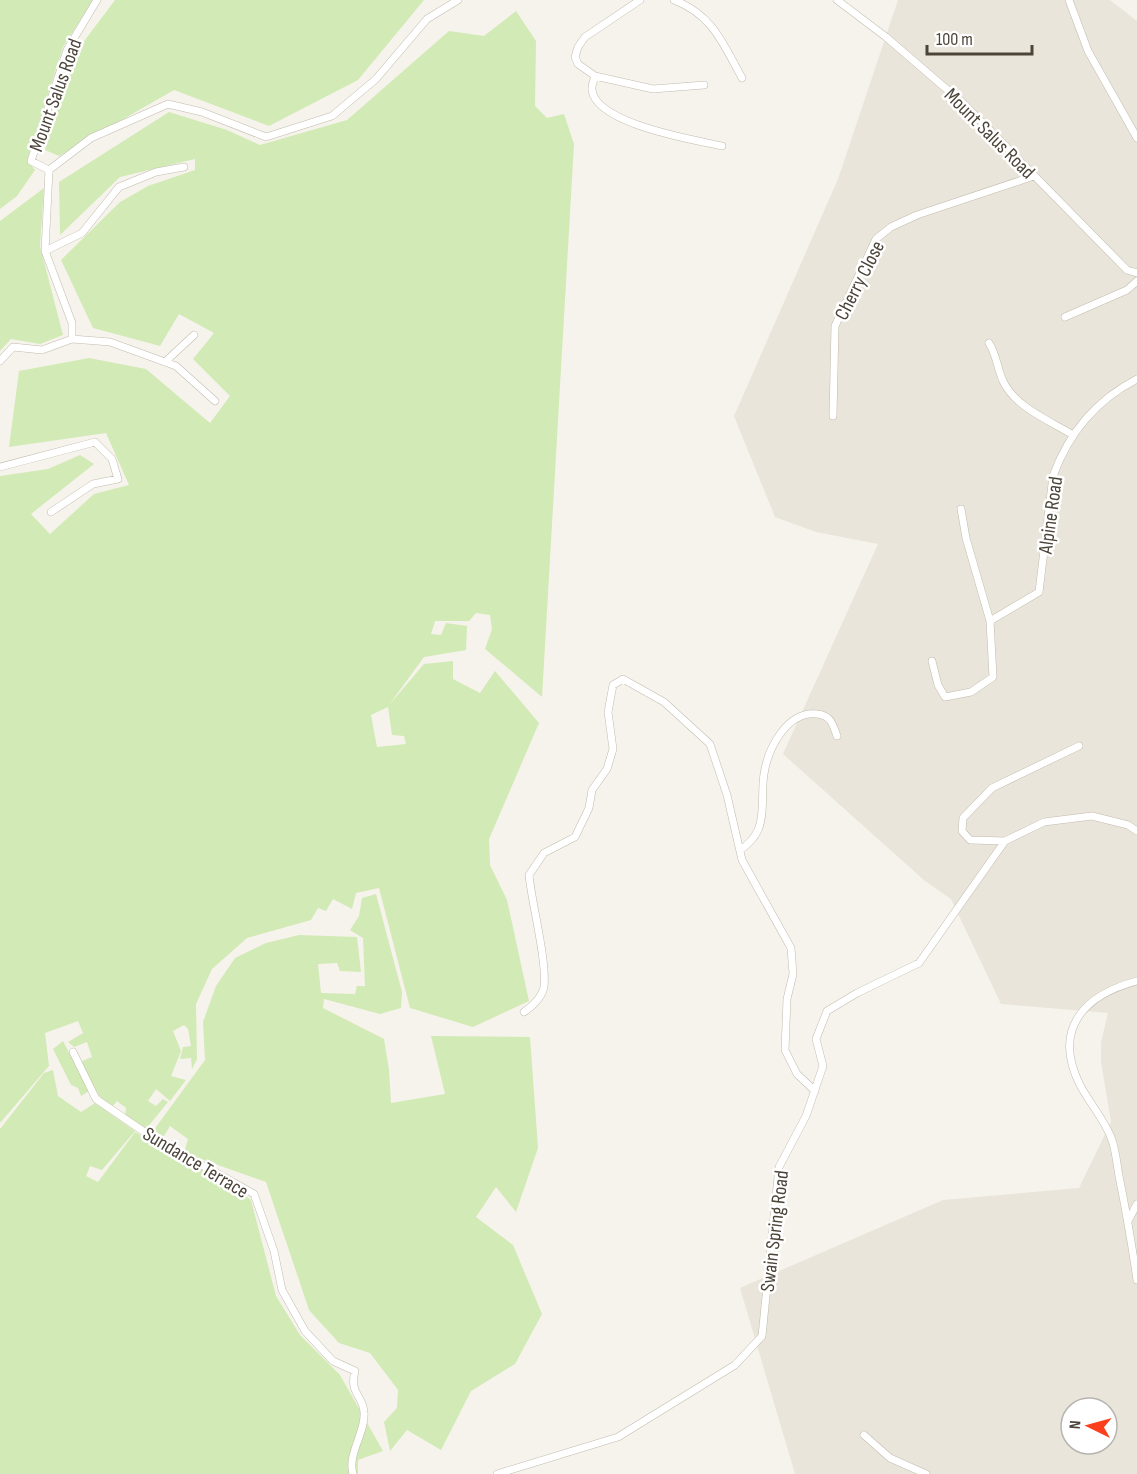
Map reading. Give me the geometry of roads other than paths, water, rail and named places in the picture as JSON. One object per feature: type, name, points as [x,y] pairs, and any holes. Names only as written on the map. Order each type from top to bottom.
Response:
[{"type":"street","name":"Mount Salus Road","points":[[97,0],[67,50],[36,143],[31,161],[48,170],[91,138],[168,104],[202,112],[266,137],[332,116],[376,79],[427,18],[458,0]]},
{"type":"street","points":[[640,0],[608,19],[585,37],[575,57],[578,64],[594,76],[652,89],[704,86]]},
{"type":"street","points":[[674,0],[686,5],[713,25],[742,78]]},
{"type":"street","name":"Mount Salus Road","points":[[837,0],[886,37],[965,105],[1127,270],[1137,273]]},
{"type":"street","points":[[1069,0],[1088,51],[1137,138]]},
{"type":"street","points":[[594,76],[592,89],[596,100],[620,116],[644,129],[722,146]]},
{"type":"street","points":[[45,251],[82,233],[119,186],[156,172],[184,167]]},
{"type":"street","points":[[48,170],[45,251],[72,323],[72,339]]},
{"type":"street","name":"Cherry Close","points":[[833,416],[835,326],[876,239],[891,227],[917,215],[1034,176]]},
{"type":"street","points":[[1065,317],[1127,290],[1137,281]]},
{"type":"street","points":[[165,362],[194,335]]},
{"type":"street","points":[[0,361],[13,347],[42,350],[72,339],[110,342],[176,366],[215,401]]},
{"type":"street","points":[[989,343],[997,355],[1004,382],[1014,395],[1026,407],[1073,435]]},
{"type":"street","name":"Alpine Road","points":[[990,621],[1033,598],[1039,592],[1053,476],[1073,435],[1098,405],[1137,379]]},
{"type":"street","points":[[0,467],[95,442],[112,459],[118,479],[93,484],[51,512]]},
{"type":"street","points":[[932,661],[938,685],[945,697],[971,692],[993,677],[990,621],[966,538],[961,509]]},
{"type":"street","points":[[524,1012],[532,1006],[544,989],[529,875],[544,853],[575,837],[590,808],[592,790],[607,770],[613,749],[608,712],[613,685],[623,680],[664,702],[710,744],[727,795],[742,860],[792,948],[793,974],[787,999],[785,1050],[797,1074],[815,1091]]},
{"type":"street","points":[[740,850],[750,843],[759,827],[764,771],[777,739],[789,722],[800,716],[822,714],[831,720],[837,736]]},
{"type":"street","points":[[1005,841],[970,840],[962,831],[963,818],[992,788],[1079,746]]},
{"type":"street","name":"Swain Spring Road","points":[[497,1474],[618,1437],[735,1365],[762,1335],[779,1167],[806,1116],[823,1066],[816,1040],[827,1011],[857,993],[920,963],[1005,841],[1044,822],[1092,816],[1128,825],[1137,831]]},
{"type":"street","points":[[1137,981],[1111,988],[1088,1003],[1077,1017],[1071,1039],[1074,1066],[1080,1085],[1112,1140],[1137,1280]]},
{"type":"street","name":"Sundance Terrace","points":[[73,1052],[96,1099],[181,1157],[208,1168],[254,1194],[274,1251],[282,1290],[305,1331],[333,1361],[355,1371],[352,1383],[364,1411],[355,1449],[353,1474]]},
{"type":"street","points":[[1128,1221],[1137,1204]]},
{"type":"street","points":[[864,1435],[890,1458],[926,1474]]}]
